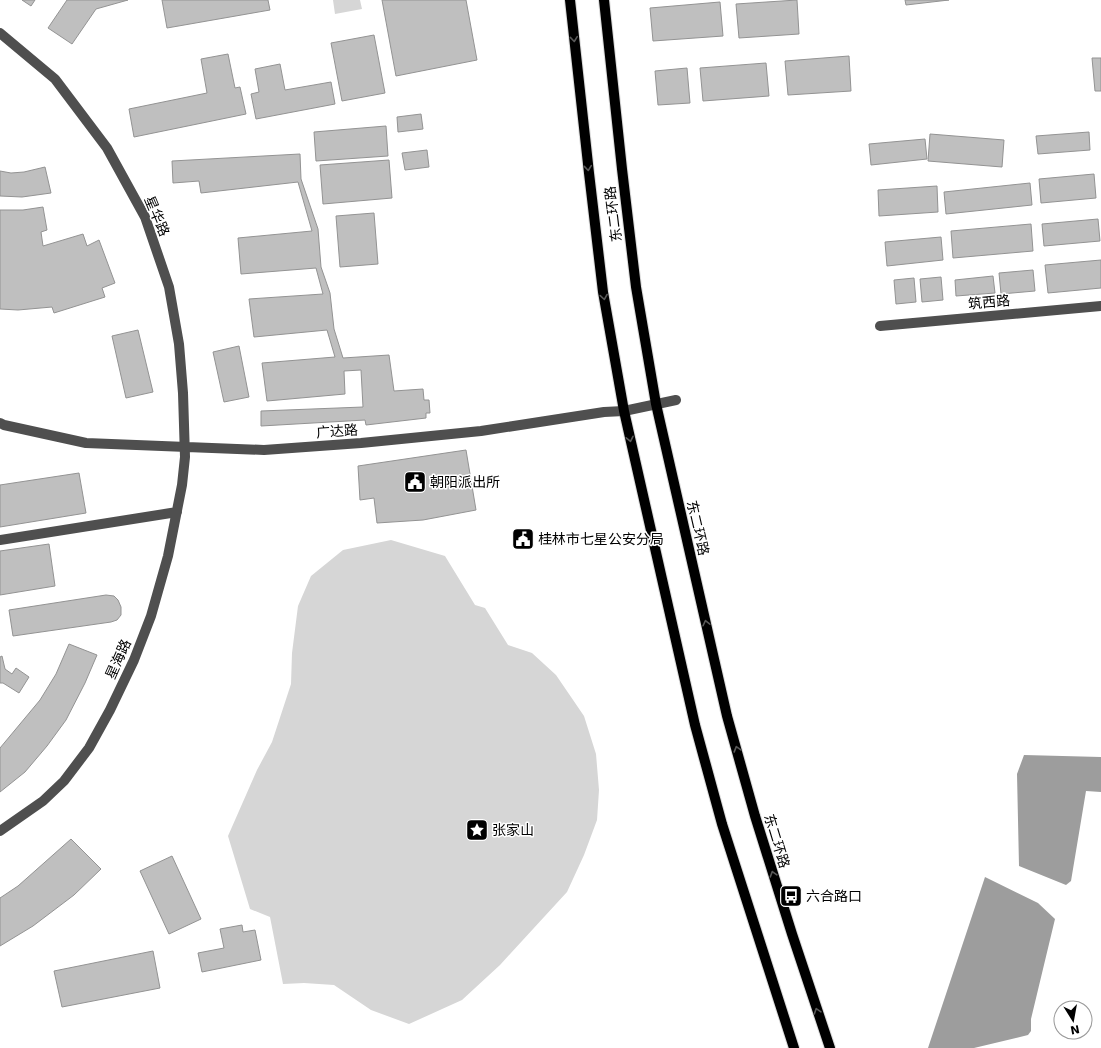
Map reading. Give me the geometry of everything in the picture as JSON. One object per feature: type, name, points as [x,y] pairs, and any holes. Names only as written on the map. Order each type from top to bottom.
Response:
[{"type":"main road","name":"东二环路","points":[[570,0],[603,292],[624,411],[695,725],[722,824],[794,1048]]},
{"type":"main road","name":"东二环路","points":[[604,0],[636,287],[656,404],[727,716],[755,816],[830,1048]]},
{"type":"street","name":"星华路","points":[[0,33],[55,79],[107,148],[145,217],[169,286],[179,344],[183,393],[185,452]]},
{"type":"street","name":"筑西路","points":[[880,326],[1101,306]]},
{"type":"street","name":"广达路","points":[[0,423],[86,443],[185,452],[264,450],[361,444],[481,431],[604,412],[624,411],[676,400]]},
{"type":"street","name":"星海路","points":[[0,831],[43,802],[64,781],[92,742],[110,710],[134,660],[151,616],[168,556],[182,485],[185,452]]},
{"type":"street","points":[[0,540],[177,512]]},
{"type":"shaded area","points":[[333,0],[360,0],[362,9],[335,14]]},
{"type":"shaded area","points":[[391,540],[445,556],[475,605],[485,608],[508,645],[532,653],[556,675],[584,716],[596,754],[599,790],[597,820],[584,855],[567,892],[500,965],[462,1000],[409,1024],[371,1010],[334,985],[304,983],[283,984],[270,917],[250,909],[228,836],[257,770],[272,742],[291,684],[292,653],[298,606],[311,576],[343,550]]},
{"type":"shaded area","points":[[1024,755],[1101,757],[1101,792],[1086,791],[1071,881],[1066,885],[1019,866],[1017,774]]},
{"type":"shaded area","points":[[985,877],[1038,903],[1055,919],[1031,1019],[1031,1031],[1028,1035],[974,1048],[928,1048]]},
{"type":"building","points":[[22,0],[35,0],[31,6]]},
{"type":"building","points":[[67,0],[128,0],[96,9],[72,44],[48,28]]},
{"type":"building","points":[[162,0],[268,0],[270,10],[167,28]]},
{"type":"building","points":[[382,0],[466,0],[477,60],[396,76]]},
{"type":"building","points":[[797,0],[799,34],[739,38],[736,4]]},
{"type":"building","points":[[905,0],[949,0],[906,5]]},
{"type":"building","points":[[720,2],[723,36],[653,41],[650,8]]},
{"type":"building","points":[[374,35],[385,93],[342,101],[331,43]]},
{"type":"building","points":[[228,54],[235,88],[240,87],[246,114],[134,137],[129,109],[207,93],[201,59]]},
{"type":"building","points":[[849,56],[851,91],[788,95],[785,61]]},
{"type":"building","points":[[1092,58],[1101,58],[1101,91],[1095,91]]},
{"type":"building","points":[[766,63],[769,96],[703,101],[700,68]]},
{"type":"building","points":[[280,64],[285,90],[331,82],[335,104],[256,119],[251,94],[259,92],[255,69]]},
{"type":"building","points":[[687,68],[690,103],[658,105],[655,71]]},
{"type":"building","points":[[421,114],[423,129],[398,132],[397,117]]},
{"type":"building","points":[[386,126],[388,156],[316,161],[314,132]]},
{"type":"building","points":[[1089,132],[1090,150],[1038,154],[1036,136]]},
{"type":"building","points":[[930,134],[1004,140],[1002,167],[928,161]]},
{"type":"building","points":[[925,139],[927,159],[871,165],[869,144]]},
{"type":"building","points":[[427,150],[429,167],[405,170],[402,153]]},
{"type":"building","points":[[300,154],[301,179],[318,229],[321,267],[330,293],[334,329],[343,358],[389,355],[394,391],[423,389],[424,400],[429,400],[430,413],[426,413],[426,418],[366,425],[365,420],[261,426],[261,411],[363,407],[361,370],[344,371],[345,394],[267,401],[262,363],[335,357],[327,330],[254,337],[249,299],[323,294],[316,268],[241,274],[238,238],[312,231],[298,182],[201,193],[199,181],[173,183],[172,161]]},
{"type":"building","points":[[389,160],[392,198],[323,204],[320,165]]},
{"type":"building","points":[[45,167],[51,193],[22,197],[0,196],[0,171],[11,173],[24,172]]},
{"type":"building","points":[[1094,174],[1096,198],[1041,203],[1039,179]]},
{"type":"building","points":[[1030,183],[1032,205],[946,214],[944,192]]},
{"type":"building","points":[[937,186],[938,212],[879,216],[878,190]]},
{"type":"building","points":[[43,207],[47,230],[41,232],[43,246],[83,234],[87,246],[99,240],[115,283],[102,288],[105,297],[54,313],[52,307],[18,310],[0,309],[0,210],[23,210]]},
{"type":"building","points":[[374,213],[378,264],[340,267],[336,216]]},
{"type":"building","points":[[1098,219],[1100,241],[1044,246],[1042,224]]},
{"type":"building","points":[[1031,224],[1033,251],[953,258],[951,231]]},
{"type":"building","points":[[941,237],[943,260],[887,266],[885,242]]},
{"type":"building","points":[[1101,260],[1101,288],[1048,293],[1045,265]]},
{"type":"building","points":[[1033,270],[1035,291],[1001,294],[999,273]]},
{"type":"building","points":[[993,276],[995,293],[956,296],[955,280]]},
{"type":"building","points":[[941,277],[943,300],[922,302],[920,279]]},
{"type":"building","points":[[914,278],[916,302],[896,304],[894,280]]},
{"type":"building","points":[[138,330],[153,392],[126,398],[112,336]]},
{"type":"building","points":[[239,346],[249,397],[224,402],[213,352]]},
{"type":"building","name":"朝阳派出所","points":[[466,450],[476,510],[423,520],[377,523],[374,498],[360,500],[358,466]]},
{"type":"building","points":[[79,473],[86,513],[0,527],[0,485]]},
{"type":"building","points":[[49,544],[55,586],[0,595],[0,551]]},
{"type":"building","points":[[106,595],[114,596],[118,600],[121,607],[121,615],[117,620],[13,636],[9,610]]},
{"type":"building","points":[[69,644],[97,655],[85,683],[66,720],[47,746],[25,772],[0,792],[0,748],[40,700],[56,674]]},
{"type":"building","points":[[2,656],[5,669],[12,674],[16,668],[29,677],[19,693],[3,683],[0,683],[0,657]]},
{"type":"building","points":[[71,839],[101,869],[74,895],[33,926],[0,946],[0,898],[18,886]]},
{"type":"building","points":[[172,856],[201,919],[169,934],[140,871]]},
{"type":"building","points":[[242,925],[243,932],[255,930],[261,960],[202,972],[198,953],[224,948],[220,929]]},
{"type":"building","points":[[153,951],[160,988],[62,1007],[54,971]]},
{"type":"place","name":"朝阳派出所","points":[[415,482]]},
{"type":"place","name":"桂林市七星公安分局","points":[[523,539]]},
{"type":"place","name":"张家山","points":[[477,830]]},
{"type":"place","name":"六合路口","points":[[791,896]]}]
